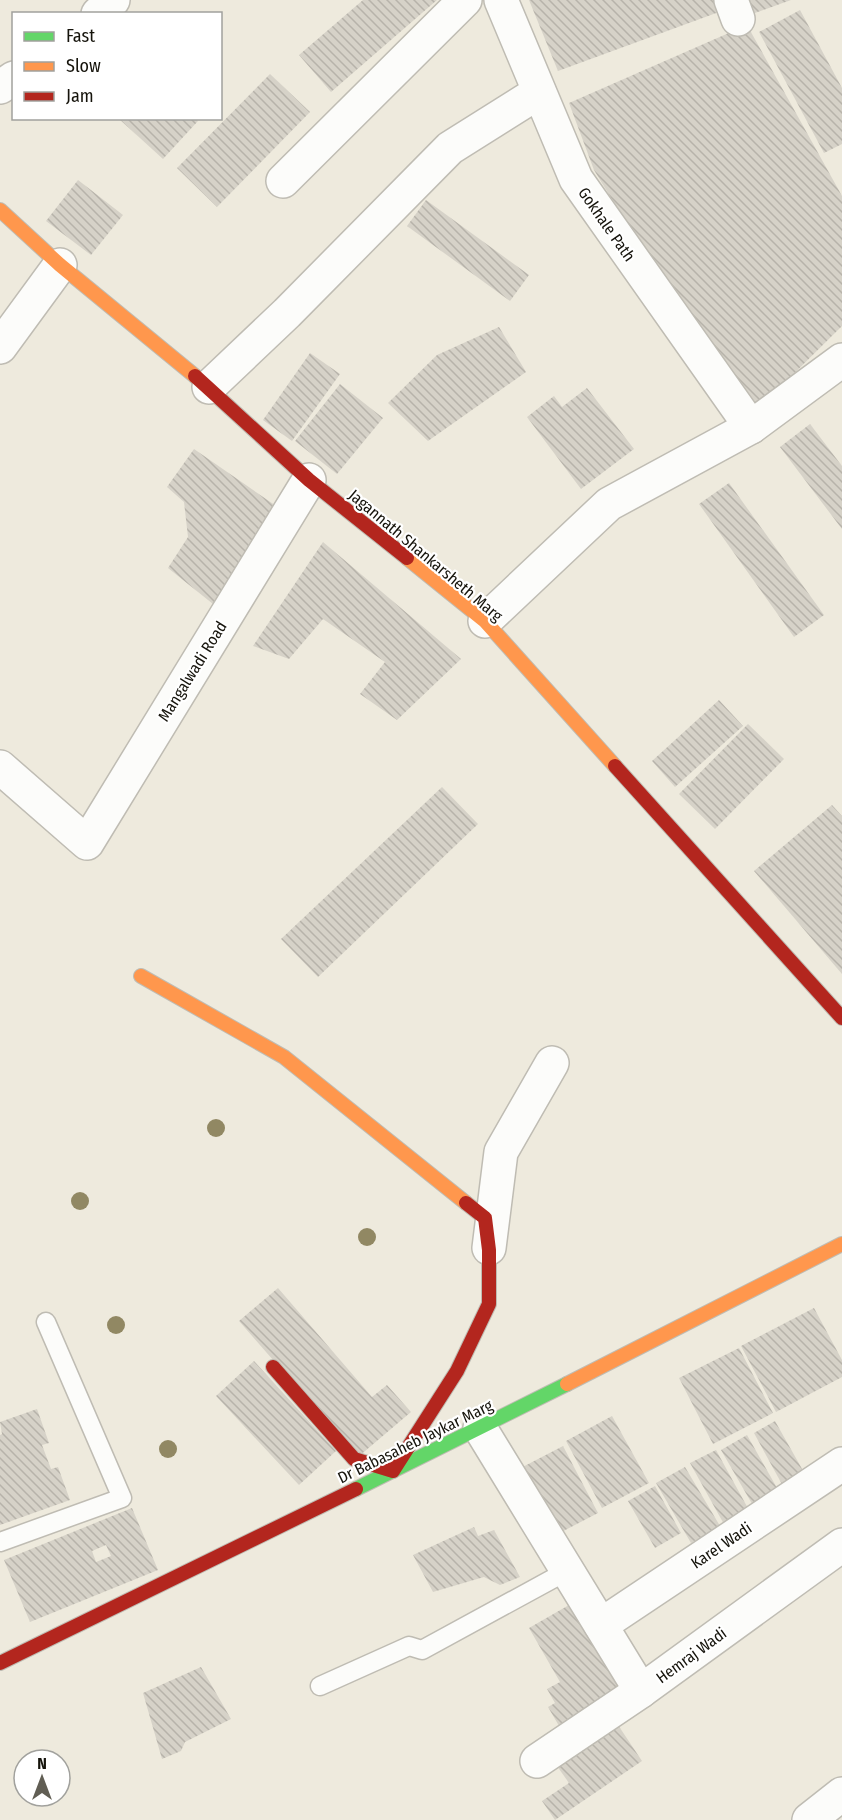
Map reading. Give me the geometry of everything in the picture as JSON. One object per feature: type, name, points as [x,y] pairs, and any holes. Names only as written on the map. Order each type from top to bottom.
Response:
[{"type":"street","points":[[100,12],[113,0]]},
{"type":"street","points":[[283,181],[465,0]]},
{"type":"street","name":"Gokhale Path","points":[[501,0],[576,179],[751,427]]},
{"type":"street","points":[[209,387],[287,313],[450,148],[539,92]]},
{"type":"street","name":"Jagannath Shankarsheth Marg","points":[[0,210],[51,277],[209,387],[303,490],[484,621],[842,1018]]},
{"type":"street","points":[[0,347],[51,277]]},
{"type":"street","points":[[484,621],[609,504],[751,427],[842,360]]},
{"type":"street","name":"Mangalwadi Road","points":[[0,767],[87,843],[303,490]]},
{"type":"street","points":[[141,975],[284,1057],[485,1218],[489,1250]]},
{"type":"street","points":[[273,1367],[354,1459],[393,1471],[457,1371],[489,1304],[489,1250],[501,1152],[552,1063]]},
{"type":"street","name":"Dr Babasaheb Jaykar Marg","points":[[0,1663],[480,1428],[842,1244]]},
{"type":"street","points":[[480,1428],[641,1691]]},
{"type":"street","name":"Karel Wadi","points":[[601,1625],[842,1464]]},
{"type":"street","name":"Hemraj Wadi","points":[[537,1761],[641,1691],[842,1545]]},
{"type":"street","points":[[809,1820],[842,1794]]},
{"type":"lane","points":[[0,1542],[122,1498],[46,1322]]},
{"type":"lane","points":[[320,1686],[409,1646],[422,1650],[567,1571]]},
{"type":"building","points":[[363,0],[437,0],[331,92],[299,55]]},
{"type":"building","points":[[529,0],[714,0],[719,12],[558,71]]},
{"type":"building","points":[[732,0],[791,0],[738,19]]},
{"type":"building","points":[[800,10],[842,88],[842,144],[824,153],[759,32]]},
{"type":"building","points":[[747,25],[842,196],[842,326],[747,420],[594,170],[569,103]]},
{"type":"building","points":[[270,74],[310,112],[217,207],[177,168]]},
{"type":"building","points":[[120,120],[197,120],[163,159]]},
{"type":"building","points":[[78,180],[123,215],[91,255],[46,221]]},
{"type":"building","points":[[426,200],[529,275],[510,301],[407,226]]},
{"type":"building","points":[[499,327],[526,372],[428,441],[388,403],[437,355]]},
{"type":"building","points":[[310,353],[340,374],[292,441],[263,420]]},
{"type":"building","points":[[340,384],[383,418],[337,474],[295,441]]},
{"type":"building","points":[[587,388],[634,449],[581,489],[527,417],[554,396],[562,407]]},
{"type":"building","points":[[810,424],[842,466],[842,529],[780,447]]},
{"type":"building","points":[[194,449],[279,508],[213,604],[168,568],[188,537],[184,502],[167,487]]},
{"type":"building","points":[[729,483],[824,615],[794,637],[699,504]]},
{"type":"building","points":[[323,542],[461,659],[397,720],[360,694],[385,662],[323,619],[289,659],[253,646]]},
{"type":"building","points":[[719,700],[743,726],[675,787],[652,761]]},
{"type":"building","points":[[748,724],[784,759],[715,829],[679,794]]},
{"type":"building","points":[[442,787],[478,824],[318,977],[281,939]]},
{"type":"building","points":[[832,805],[842,816],[842,974],[754,871]]},
{"type":"building","points":[[278,1288],[372,1397],[387,1385],[411,1412],[358,1457],[239,1321]]},
{"type":"building","points":[[814,1308],[842,1360],[842,1377],[776,1412],[741,1346]]},
{"type":"building","points":[[739,1348],[773,1413],[713,1444],[679,1378]]},
{"type":"building","points":[[254,1361],[336,1451],[299,1485],[216,1396]]},
{"type":"building","points":[[37,1409],[49,1443],[42,1445],[51,1469],[58,1467],[70,1500],[0,1525],[0,1435],[2,1434],[0,1422]]},
{"type":"building","points":[[612,1416],[649,1483],[602,1508],[566,1441]]},
{"type":"building","points":[[775,1421],[806,1476],[784,1488],[754,1433]]},
{"type":"building","points":[[747,1435],[781,1495],[755,1509],[721,1450]]},
{"type":"building","points":[[563,1446],[598,1513],[550,1538],[515,1471]]},
{"type":"building","points":[[716,1450],[750,1512],[725,1526],[690,1463]]},
{"type":"building","points":[[685,1467],[720,1526],[691,1543],[656,1483]]},
{"type":"building","points":[[655,1486],[681,1533],[655,1548],[628,1501]]},
{"type":"building","points":[[132,1508],[158,1570],[30,1622],[4,1560]],"holes":[[[106,1545],[111,1556],[96,1562],[92,1551]]]},
{"type":"building","points":[[474,1527],[478,1536],[494,1530],[520,1577],[500,1585],[484,1577],[433,1592],[413,1555]]},
{"type":"building","points":[[576,1601],[629,1693],[562,1731],[548,1707],[555,1703],[547,1689],[560,1682],[529,1628]]},
{"type":"building","points":[[201,1667],[231,1719],[185,1742],[181,1751],[162,1759],[143,1693]]},
{"type":"building","points":[[618,1725],[642,1761],[555,1820],[542,1801],[569,1783],[557,1766]]},
{"type":"traffic: fast","points":[[356,1489],[567,1384]]},
{"type":"traffic: slow","points":[[0,210],[60,265],[195,376]]},
{"type":"traffic: slow","points":[[407,558],[485,621],[615,766]]},
{"type":"traffic: slow","points":[[141,976],[284,1057],[466,1203]]},
{"type":"traffic: slow","points":[[567,1384],[842,1244]]},
{"type":"traffic: jam","points":[[195,376],[309,480],[407,558]]},
{"type":"traffic: jam","points":[[615,766],[842,1018]]},
{"type":"traffic: jam","points":[[273,1367],[354,1459],[393,1471],[457,1371],[489,1304],[489,1250],[485,1218],[466,1203]]},
{"type":"traffic: jam","points":[[0,1663],[356,1489]]}]
